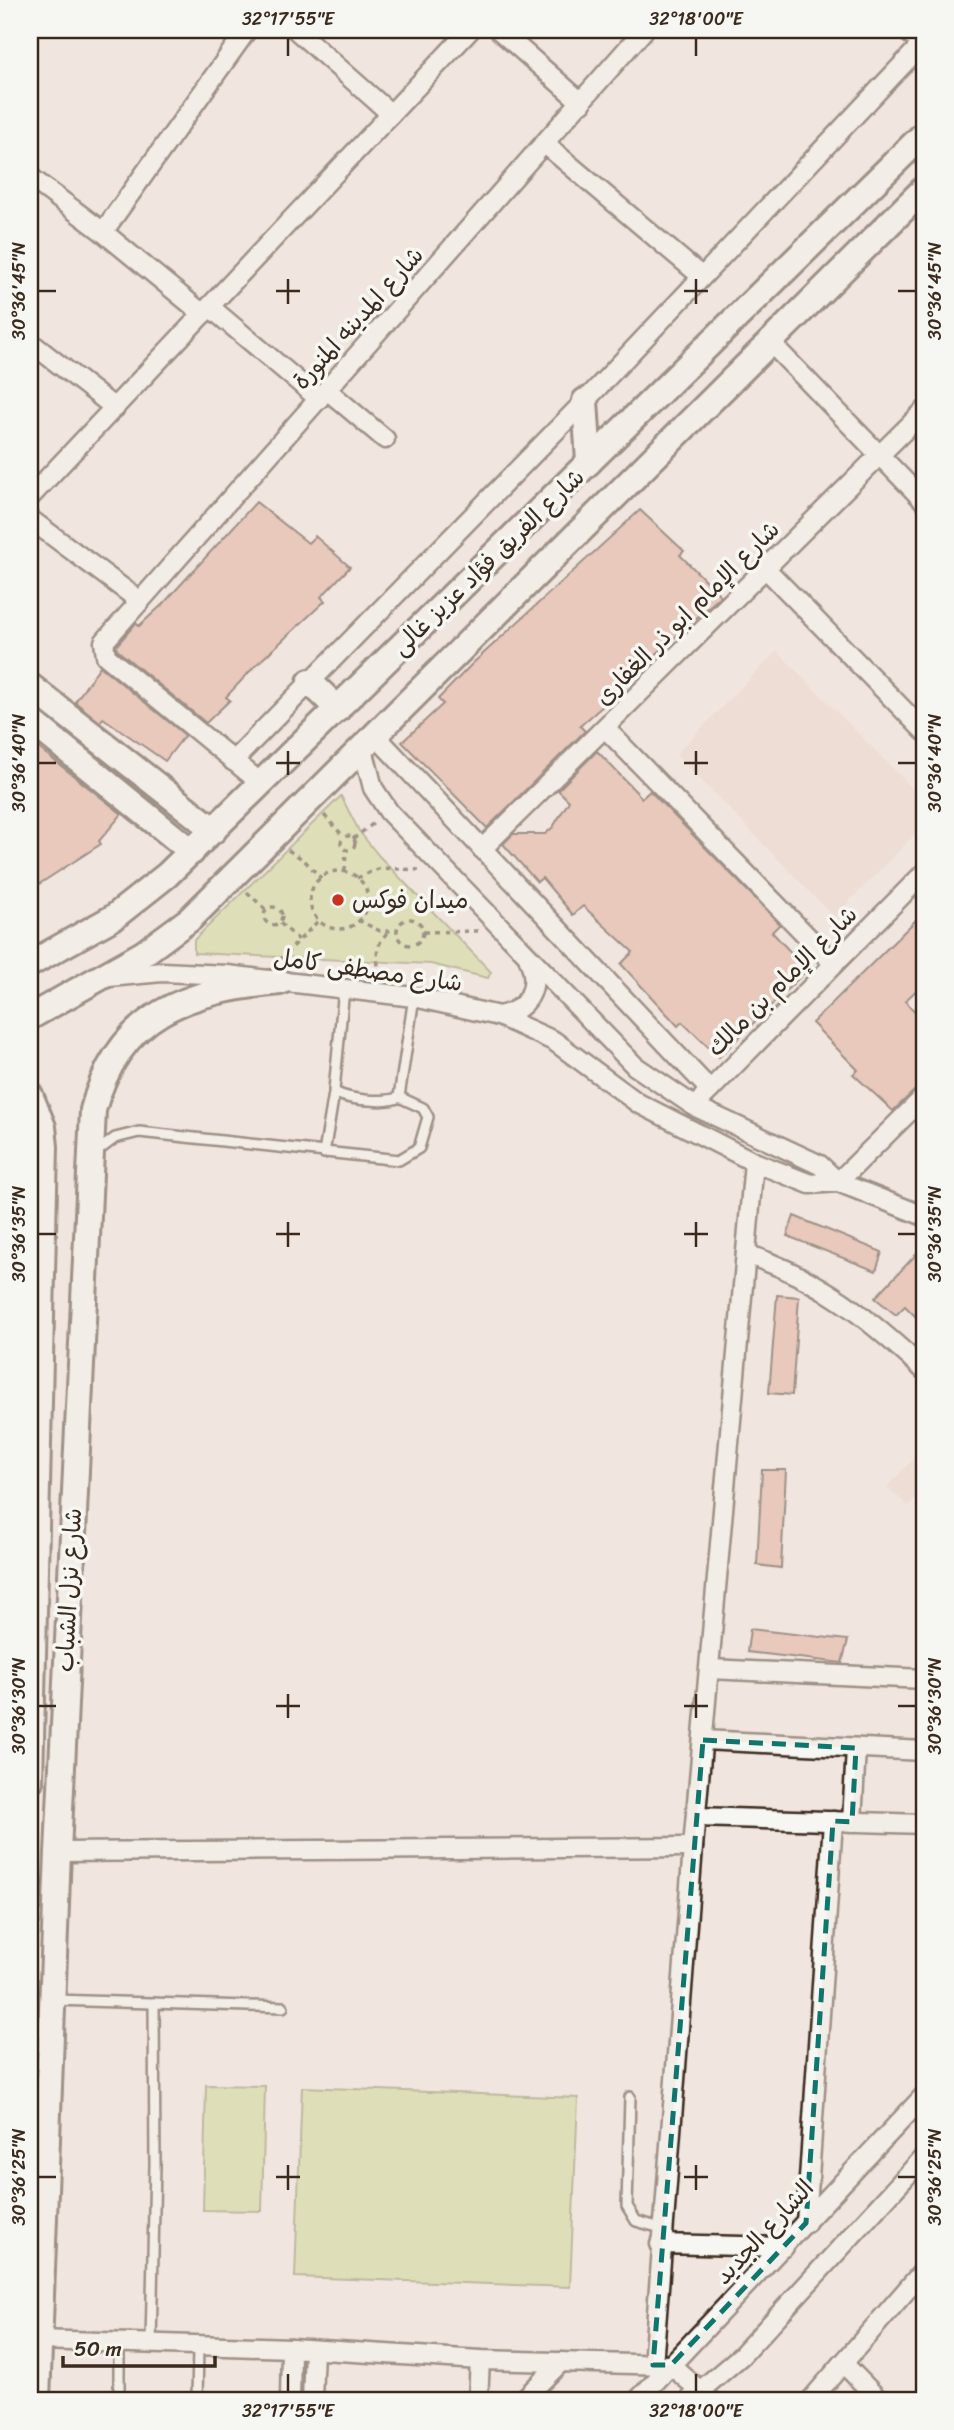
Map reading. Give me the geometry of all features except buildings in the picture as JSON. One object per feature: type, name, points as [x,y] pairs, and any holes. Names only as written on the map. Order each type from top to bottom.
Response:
[{"type":"street","points":[[103,232],[247,30]]},
{"type":"street","points":[[296,30],[390,114]]},
{"type":"street","points":[[30,497],[470,30]]},
{"type":"street","points":[[499,30],[582,103]]},
{"type":"street","name":"شارع المدينه المنورة","points":[[233,761],[106,656],[103,647],[107,638],[645,30]]},
{"type":"street","points":[[262,784],[233,761],[585,401],[924,41],[911,30]]},
{"type":"street","name":"شارع الفريق فؤاد عزيز غالى","points":[[30,964],[114,917],[192,852],[924,134]]},
{"type":"street","points":[[545,144],[701,276]]},
{"type":"street","points":[[30,177],[385,439]]},
{"type":"street","name":"شارع الفريق فؤاد عزيز غالى","points":[[30,1017],[144,953],[190,919],[267,839],[924,189]]},
{"type":"street","points":[[843,213],[873,240]]},
{"type":"street","points":[[30,342],[115,408]]},
{"type":"street","points":[[770,342],[924,501]]},
{"type":"street","points":[[585,401],[589,463]]},
{"type":"street","name":"شارع الإمام ابو ذر الغفارى","points":[[482,849],[924,411]]},
{"type":"street","points":[[30,519],[140,601]]},
{"type":"street","points":[[766,569],[924,731]]},
{"type":"street","points":[[310,682],[338,709]]},
{"type":"street","points":[[34,697],[214,831]]},
{"type":"street","points":[[30,720],[192,852]]},
{"type":"street","points":[[605,728],[834,964]]},
{"type":"street","points":[[368,740],[482,849],[710,1090]]},
{"type":"street","name":"شارع مصطفى كامل","points":[[368,740],[373,788],[389,812],[529,960],[635,1066],[694,1106],[813,1160],[827,1169],[838,1182]]},
{"type":"street","name":"شارع الإمام بن مالك","points":[[675,1124],[924,873]]},
{"type":"street","points":[[499,1016],[523,1007],[531,996],[534,971],[529,960]]},
{"type":"street","name":"شارع مصطفى كامل","points":[[99,978],[162,972],[270,981],[414,997],[499,1016],[554,1041],[621,1092],[675,1124],[754,1162],[810,1184],[838,1182],[924,1216]]},
{"type":"street","name":"شارع نزل الشباب","points":[[37,2400],[39,2098],[52,2000],[93,1110],[98,1091],[114,1056],[154,1014],[194,997],[270,981]]},
{"type":"street","name":"شارع نزل الشباب","points":[[30,1095],[43,1127],[45,1147],[35,1371],[30,1781]]},
{"type":"street","points":[[838,1182],[924,1097]]},
{"type":"street","points":[[662,2365],[661,2236],[754,1162]]},
{"type":"street","points":[[746,1254],[794,1272],[838,1296],[924,1368]]},
{"type":"street","points":[[35,1371],[79,1372]]},
{"type":"street","points":[[710,1669],[924,1679]]},
{"type":"street","points":[[703,1740],[924,1751]]},
{"type":"street","points":[[852,1822],[856,1748]]},
{"type":"street","points":[[696,1817],[924,1824]]},
{"type":"street","points":[[806,2223],[833,1821]]},
{"type":"street","points":[[58,1852],[693,1847]]},
{"type":"street","name":"الشارع الجديد","points":[[638,2400],[662,2365],[784,2247],[924,2097]]},
{"type":"street","points":[[39,2340],[291,2348],[480,2360],[662,2365],[700,2397],[741,2357],[924,2157]]},
{"type":"street","points":[[661,2236],[784,2247]]},
{"type":"street","points":[[811,2400],[924,2270]]},
{"type":"street","points":[[290,2400],[291,2348]]},
{"type":"street","points":[[312,2400],[314,2350]]},
{"type":"street","points":[[478,2400],[480,2360]]},
{"type":"street","points":[[523,2400],[561,2362]]},
{"type":"street","points":[[843,2363],[879,2400]]},
{"type":"lane","points":[[324,1153],[334,1093],[344,989]]},
{"type":"lane","points":[[399,1097],[414,997]]},
{"type":"lane","points":[[334,1093],[338,1096],[389,1101],[399,1097]]},
{"type":"lane","points":[[89,1159],[115,1138],[139,1132],[399,1160],[414,1153],[423,1141],[428,1114],[399,1097]]},
{"type":"lane","points":[[52,2000],[283,2007]]},
{"type":"lane","points":[[151,2343],[155,2165],[153,2003]]},
{"type":"lane","points":[[629,2097],[627,2206],[636,2221],[661,2236]]},
{"type":"lane","points":[[119,2344],[119,2400]]},
{"type":"lane","points":[[197,2400],[198,2346]]},
{"type":"path","points":[[353,839],[389,812]]},
{"type":"path","points":[[345,871],[346,850],[341,840],[347,836],[353,839]]},
{"type":"path","points":[[267,839],[304,860],[321,878]]},
{"type":"path","points":[[346,850],[354,845],[353,839]]},
{"type":"path","points":[[357,878],[392,867],[448,873]]},
{"type":"path","points":[[345,871],[367,887],[367,910],[351,928],[328,930],[311,913],[310,890],[321,878],[326,872],[345,871]]},
{"type":"path","points":[[279,923],[283,915],[278,907],[266,910],[267,922],[279,923],[300,942]]},
{"type":"path","points":[[413,919],[421,926],[422,932],[412,944],[401,941],[397,931],[402,921],[413,919]]},
{"type":"path","points":[[270,981],[319,920]]},
{"type":"path","points":[[358,920],[372,929],[397,931]]},
{"type":"path","points":[[422,932],[459,934],[501,928]]},
{"type":"path","points":[[388,994],[378,967],[377,955],[383,936],[389,932]]},
{"type":"highlighted area","points":[[703,1740],[856,1748],[852,1822],[833,1821],[806,2223],[671,2365],[653,2365]]},
{"type":"shaded area","points":[[777,651],[924,800],[924,825],[834,917],[676,754]]},
{"type":"shaded area","points":[[924,1447],[924,1490],[908,1506],[887,1487]]},
{"type":"green space","points":[[341,796],[359,831],[379,856],[491,972],[488,978],[431,964],[194,953],[194,940]]},
{"type":"green space","points":[[206,2085],[265,2086],[262,2211],[203,2210]]},
{"type":"green space","points":[[302,2087],[578,2098],[570,2287],[295,2277]]},
{"type":"place","name":"ميدان فوكس","points":[[338,900]]}]
